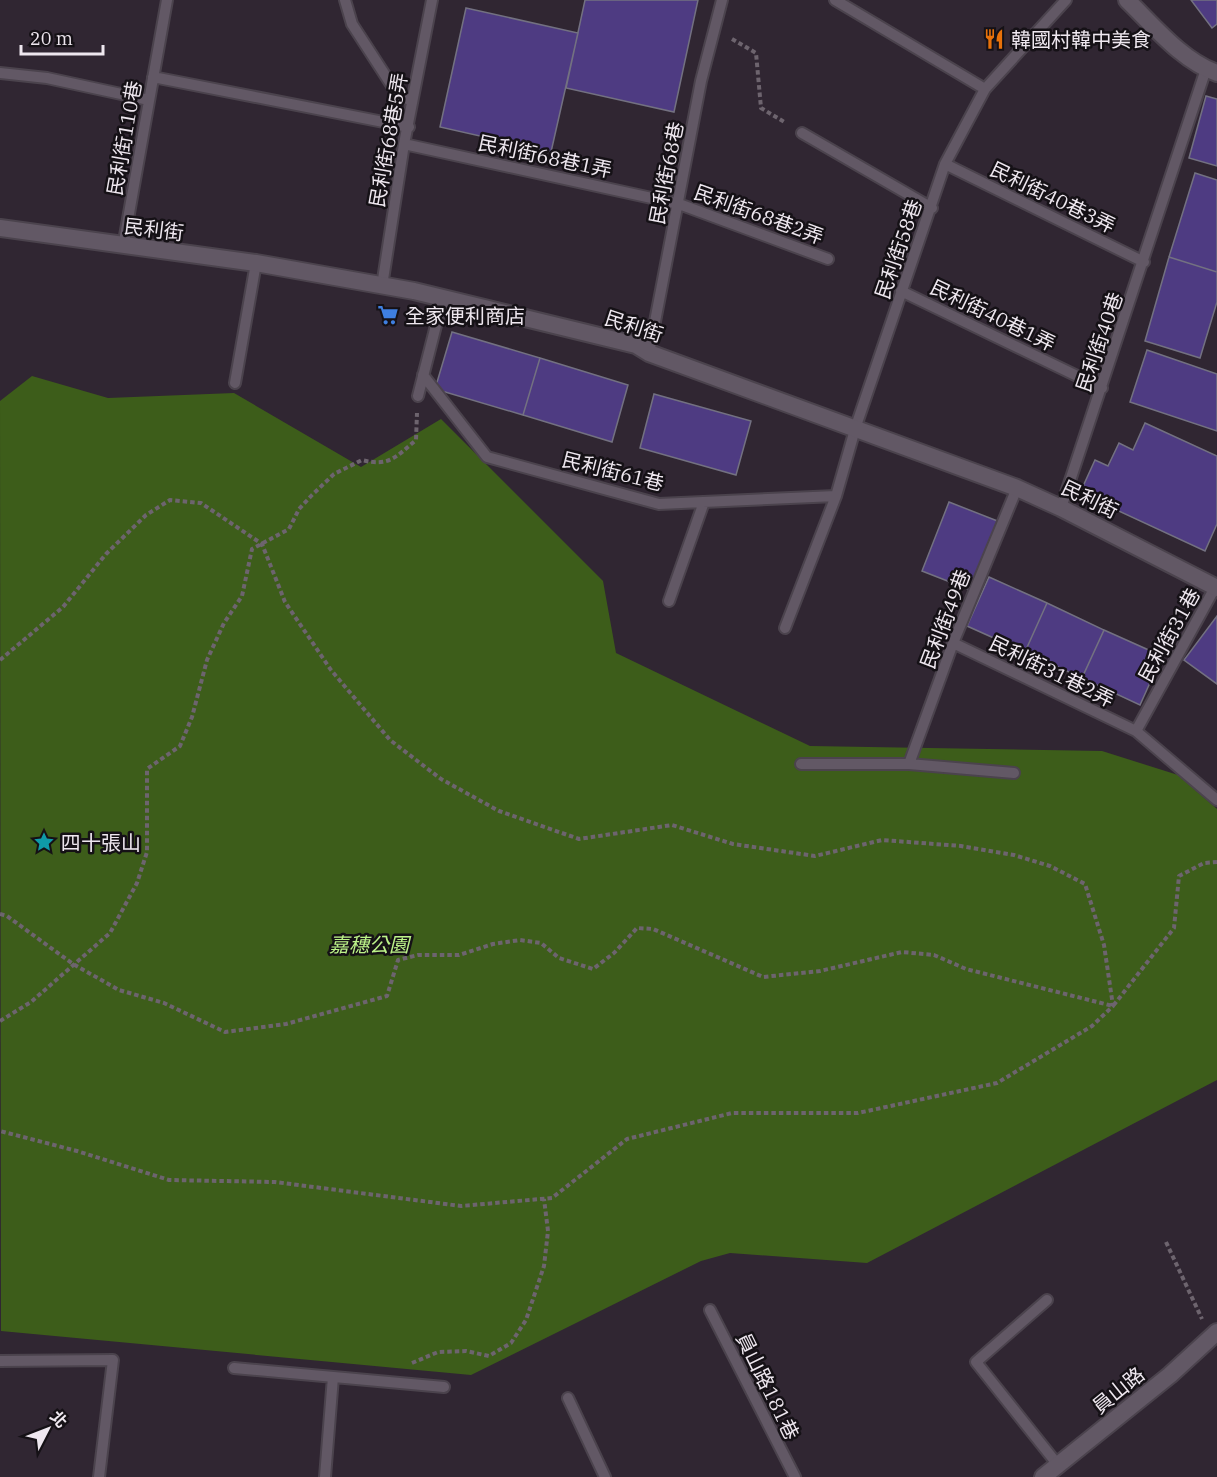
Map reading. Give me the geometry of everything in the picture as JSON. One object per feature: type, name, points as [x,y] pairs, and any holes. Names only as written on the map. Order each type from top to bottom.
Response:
[{"type":"street","points":[[1127,0],[1170,41],[1211,71]]},
{"type":"street","name":"民利街","points":[[0,228],[123,247],[256,263],[382,286],[443,298],[636,345],[649,353],[856,426],[1017,488],[1216,586]]},
{"type":"street","name":"員山路","points":[[1043,1477],[1170,1375],[1213,1336]]},
{"type":"lane","name":"民利街110巷","points":[[123,247],[166,0]]},
{"type":"lane","points":[[345,0],[352,24],[398,94],[412,101]]},
{"type":"lane","name":"民利街68巷5弄","points":[[382,286],[404,144],[432,0]]},
{"type":"lane","name":"民利街68巷","points":[[649,353],[701,81],[722,0]]},
{"type":"lane","points":[[835,0],[985,89]]},
{"type":"lane","name":"民利街58巷","points":[[856,426],[932,208],[945,164],[985,89],[1066,0]]},
{"type":"lane","name":"民利街40巷","points":[[1061,508],[1144,262],[1167,186],[1211,71]]},
{"type":"lane","points":[[0,74],[46,78],[148,99]]},
{"type":"lane","points":[[153,77],[409,127]]},
{"type":"lane","points":[[802,133],[932,208]]},
{"type":"lane","name":"民利街68巷1弄","points":[[404,144],[678,204]]},
{"type":"lane","name":"民利街40巷3弄","points":[[945,164],[1144,262]]},
{"type":"lane","name":"民利街68巷2弄","points":[[678,204],[828,259]]},
{"type":"lane","points":[[235,383],[256,263]]},
{"type":"lane","name":"民利街40巷1弄","points":[[902,291],[1102,388]]},
{"type":"lane","points":[[418,396],[443,298]]},
{"type":"lane","name":"民利街61巷","points":[[423,375],[487,457],[659,504],[836,496]]},
{"type":"lane","points":[[785,628],[836,496],[856,426]]},
{"type":"lane","name":"民利街49巷","points":[[909,764],[953,643],[1017,488]]},
{"type":"lane","points":[[669,602],[704,502]]},
{"type":"lane","name":"民利街31巷","points":[[1136,731],[1216,586]]},
{"type":"lane","name":"民利街31巷2弄","points":[[953,643],[1136,731],[1217,800]]},
{"type":"lane","points":[[801,764],[909,764],[1014,773]]},
{"type":"lane","points":[[1047,1300],[976,1362],[1058,1465]]},
{"type":"lane","name":"員山路181巷","points":[[710,1310],[795,1477]]},
{"type":"lane","points":[[0,1361],[113,1360],[99,1477]]},
{"type":"lane","points":[[234,1368],[444,1387]]},
{"type":"lane","points":[[325,1477],[333,1377]]},
{"type":"lane","points":[[568,1398],[605,1477]]},
{"type":"path","points":[[714,29],[756,53],[761,108],[802,133]]},
{"type":"path","points":[[0,1021],[31,1002],[110,933],[137,883],[147,852],[147,769],[180,746],[192,717],[207,660],[224,623],[242,596],[252,549],[289,529],[299,509],[334,474],[362,460],[379,465],[397,457],[416,440],[418,396]]},
{"type":"path","points":[[0,660],[63,608],[106,554],[146,515],[170,500],[201,502],[262,544],[285,602],[331,670],[390,740],[441,779],[499,811],[579,839],[672,825],[733,844],[815,856],[882,840],[961,846],[1014,855],[1050,866],[1085,884],[1104,945],[1113,1006]]},
{"type":"path","points":[[0,1131],[77,1151],[169,1180],[275,1182],[461,1206],[552,1198],[627,1138],[732,1113],[858,1113],[997,1083],[1092,1026],[1113,1006],[1174,928],[1179,876],[1204,863],[1217,862]]},
{"type":"path","points":[[0,914],[7,916],[73,964],[119,990],[164,1003],[225,1032],[286,1024],[387,996],[398,960],[418,955],[459,956],[493,945],[520,940],[541,943],[559,958],[593,969],[614,953],[637,928],[653,929],[763,977],[798,975],[861,963],[902,952],[934,956],[966,969],[1113,1006]]},
{"type":"path","points":[[404,1366],[438,1352],[466,1351],[489,1356],[511,1343],[526,1320],[544,1266],[548,1231],[544,1199]]},
{"type":"path","points":[[1166,1242],[1213,1336]]},
{"type":"green space","name":"嘉穗公園","points":[[32,376],[108,398],[234,393],[361,467],[441,419],[603,581],[616,653],[810,746],[1102,751],[1178,775],[1217,809],[1217,1080],[867,1263],[730,1253],[701,1261],[471,1375],[1,1331],[0,401]]},
{"type":"building","points":[[585,0],[698,0],[674,112],[566,88]]},
{"type":"building","points":[[1191,0],[1217,0],[1217,24],[1212,28]]},
{"type":"building","points":[[466,8],[578,33],[551,152],[440,127]]},
{"type":"building","points":[[1206,96],[1217,99],[1217,166],[1189,158]]},
{"type":"building","points":[[1195,173],[1217,180],[1217,272],[1169,257]]},
{"type":"building","points":[[1169,257],[1217,272],[1217,302],[1200,358],[1145,341]]},
{"type":"building","points":[[452,332],[540,358],[523,415],[435,389]]},
{"type":"building","points":[[1147,350],[1217,374],[1217,431],[1130,402]]},
{"type":"building","points":[[540,358],[628,385],[612,442],[523,415]]},
{"type":"building","points":[[654,394],[751,421],[736,475],[640,448]]},
{"type":"building","points":[[1145,423],[1217,456],[1217,524],[1205,551],[1080,493],[1095,460],[1108,466],[1119,443],[1133,450]]},
{"type":"building","points":[[949,502],[1000,522],[973,591],[922,571]]},
{"type":"building","points":[[989,577],[1047,603],[1025,652],[967,626]]},
{"type":"building","points":[[1047,603],[1104,630],[1082,678],[1025,652]]},
{"type":"building","points":[[1217,616],[1217,684],[1184,660]]},
{"type":"building","points":[[1104,630],[1162,656],[1140,705],[1082,678]]},
{"type":"place","name":"韓國村韓中美食","points":[[994,39]]},
{"type":"place","name":"全家便利商店","points":[[388,315]]},
{"type":"place","name":"四十張山","points":[[44,842]]}]
